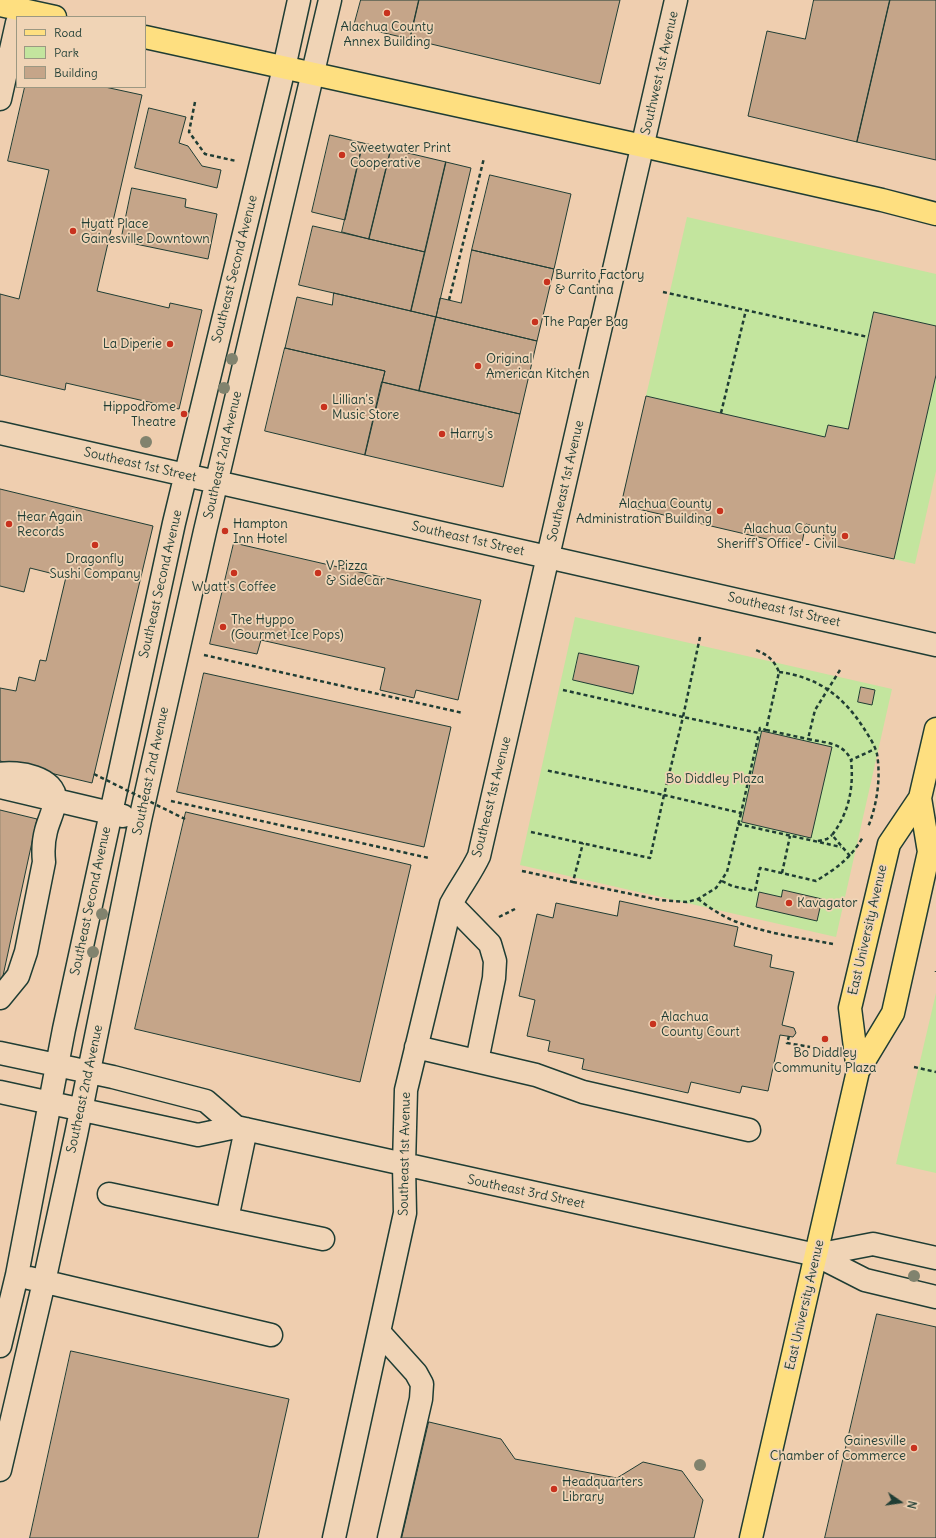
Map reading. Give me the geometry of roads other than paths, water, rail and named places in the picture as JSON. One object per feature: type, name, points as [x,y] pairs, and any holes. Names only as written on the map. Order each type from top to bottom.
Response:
[{"type":"main road","points":[[14,13],[45,16]]},
{"type":"main road","points":[[146,37],[312,75],[643,146],[882,200],[936,214]]},
{"type":"main road","name":"East University Avenue","points":[[858,1071],[850,1008],[889,844],[920,798],[936,729]]},
{"type":"main road","name":"East University Avenue","points":[[751,1538],[858,1071],[893,1013],[930,852],[920,798]]},
{"type":"street","name":"Southeast Second Avenue","points":[[49,1102],[110,813],[185,475],[284,68],[299,0]]},
{"type":"street","name":"Southeast 2nd Avenue","points":[[0,1470],[8,1401],[44,1282],[89,1072],[140,820],[217,482],[330,0]]},
{"type":"street","name":"Southwest 1st Avenue","points":[[643,146],[676,0]]},
{"type":"street","points":[[0,99],[14,13]]},
{"type":"street","name":"Southeast 1st Avenue","points":[[334,1538],[405,1214],[404,1165],[406,1090],[450,904],[472,873],[479,856],[643,146]]},
{"type":"street","name":"Southeast 1st Street","points":[[0,434],[936,645]]},
{"type":"street","points":[[0,774],[7,772],[35,777],[47,783],[52,790],[55,800],[46,832],[43,849],[44,862],[26,952],[18,976],[0,998]]},
{"type":"street","points":[[0,787],[140,820]]},
{"type":"street","points":[[450,904],[490,944],[495,961],[494,978],[477,1061]]},
{"type":"street","points":[[416,1047],[536,1075],[583,1092],[749,1130]]},
{"type":"street","name":"Southeast 3rd Street","points":[[0,1053],[89,1072],[206,1101],[241,1128]]},
{"type":"street","name":"Southeast 3rd Street","points":[[0,1092],[198,1135],[241,1128],[816,1255]]},
{"type":"street","points":[[0,1346],[17,1275],[49,1102]]},
{"type":"street","points":[[227,1219],[241,1128]]},
{"type":"street","points":[[109,1194],[323,1239]]},
{"type":"street","points":[[816,1255],[873,1244],[936,1258]]},
{"type":"street","points":[[816,1255],[866,1280],[936,1297]]},
{"type":"street","points":[[17,1275],[271,1335]]},
{"type":"street","points":[[380,1333],[416,1373],[422,1384],[421,1399],[390,1538]]},
{"type":"place","name":"Alachua County Annex Building","points":[[387,13]]},
{"type":"place","name":"Sweetwater Print Cooperative","points":[[342,155]]},
{"type":"place","name":"Hyatt Place Gainesville Downtown","points":[[73,231]]},
{"type":"place","name":"Burrito Factory & Cantina","points":[[547,282]]},
{"type":"place","name":"The Paper Bag","points":[[535,322]]},
{"type":"place","name":"La Diperie","points":[[170,344]]},
{"type":"place","name":"Original American Kitchen","points":[[478,366]]},
{"type":"place","name":"Lillian's Music Store","points":[[324,407]]},
{"type":"place","name":"Hippodrome Theatre","points":[[184,414]]},
{"type":"place","name":"Harry's","points":[[442,434]]},
{"type":"place","name":"Alachua County Administration Building","points":[[720,511]]},
{"type":"place","name":"Hear Again Records","points":[[9,524]]},
{"type":"place","name":"Hampton Inn Hotel","points":[[225,531]]},
{"type":"place","name":"Alachua County Sheriff's Office - Civil","points":[[845,536]]},
{"type":"place","name":"Dragonfly Sushi Company","points":[[95,545]]},
{"type":"place","name":"Wyatt's Coffee","points":[[234,573]]},
{"type":"place","name":"V Pizza & SideCar","points":[[318,573]]},
{"type":"place","name":"The Hyppo (Gourmet Ice Pops)","points":[[223,627]]},
{"type":"place","name":"Kavagator","points":[[789,903]]},
{"type":"place","name":"Alachua County Court","points":[[653,1024]]},
{"type":"place","name":"Bo Diddley Community Plaza","points":[[825,1039]]},
{"type":"place","name":"Gainesville Chamber of Commerce","points":[[914,1448]]},
{"type":"place","name":"Headquarters Library","points":[[554,1489]]},
{"type":"park label","name":"Bo Diddley Plaza","points":[[715,779]]}]
